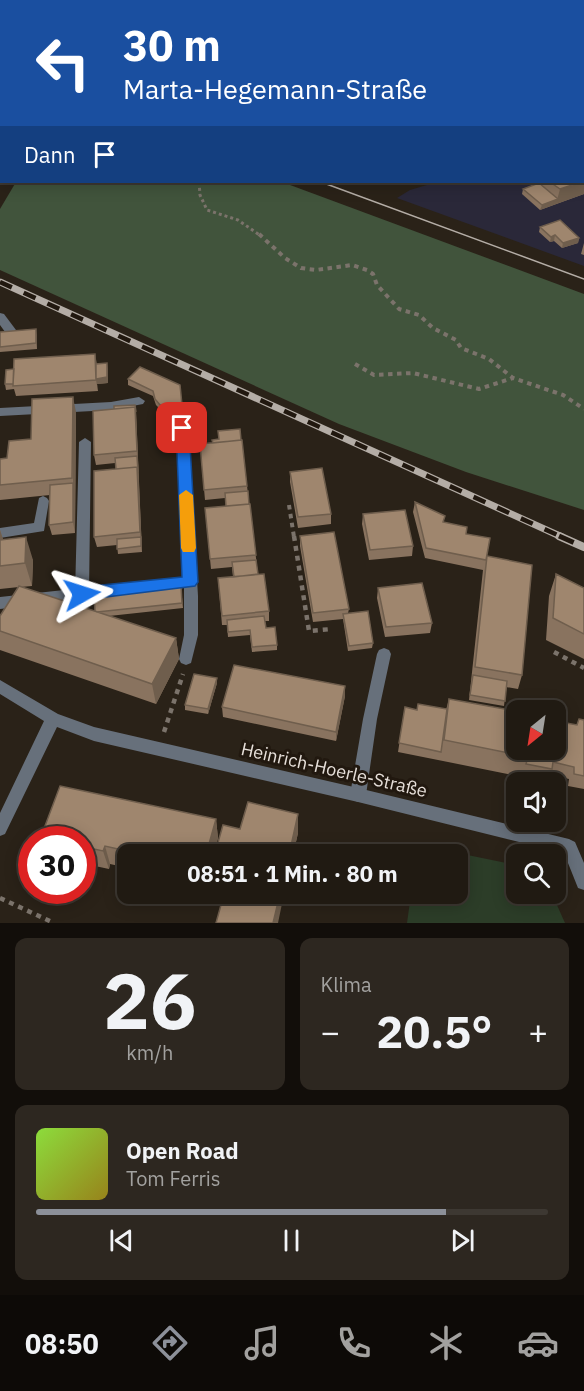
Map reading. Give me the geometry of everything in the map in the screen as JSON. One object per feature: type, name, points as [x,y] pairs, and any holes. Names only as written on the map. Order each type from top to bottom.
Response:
[{"type":"street","points":[[0,317],[12,333]]},
{"type":"street","points":[[0,412],[111,406],[139,400]]},
{"type":"street","points":[[182,428],[191,635],[186,659]]},
{"type":"street","points":[[82,594],[85,442]]},
{"type":"street","points":[[0,533],[40,527],[43,501]]},
{"type":"street","points":[[0,603],[190,582]]},
{"type":"street","points":[[358,795],[370,719],[384,654]]},
{"type":"street","name":"Heinrich-Hoerle-Straße","points":[[0,686],[53,719],[94,734],[569,847],[579,859],[584,882]]},
{"type":"street","points":[[0,829],[53,719]]},
{"type":"path","points":[[199,183],[199,200],[204,208],[211,213],[249,225],[299,268],[318,270],[345,264],[366,269],[372,273],[377,280],[377,285],[399,309],[419,315],[433,328],[456,339],[461,348],[489,359],[513,378],[563,395],[584,409]]},
{"type":"path","points":[[355,364],[374,375],[413,373],[479,389],[513,378]]},
{"type":"path","points":[[289,505],[309,631],[332,629]]},
{"type":"path","points":[[554,652],[584,668]]},
{"type":"path","points":[[158,750],[175,704],[186,659]]},
{"type":"path","points":[[0,898],[54,923]]},
{"type":"shaded area","points":[[434,183],[584,183],[584,266],[397,198],[410,190]]},
{"type":"green space","points":[[15,183],[285,183],[584,294],[584,510],[466,472],[339,424],[0,270],[0,209]]},
{"type":"green space","points":[[468,855],[506,863],[506,904],[556,904],[565,923],[407,923],[410,904],[468,904]]},
{"type":"building","points":[[539,183],[558,199],[542,205],[523,189]]},
{"type":"building","points":[[551,183],[578,183],[560,189]]},
{"type":"building","points":[[560,220],[579,238],[563,243],[555,235],[551,237],[540,227]]},
{"type":"building","points":[[36,329],[36,343],[0,347],[0,332]]},
{"type":"building","points":[[95,354],[96,380],[13,386],[14,359]]},
{"type":"building","points":[[107,363],[107,377],[96,379],[96,364]]},
{"type":"building","points":[[140,367],[180,385],[182,405],[160,405],[153,391],[128,379]]},
{"type":"building","points":[[14,369],[13,384],[5,384],[6,370]]},
{"type":"building","points":[[73,397],[72,478],[0,485],[0,459],[7,458],[9,441],[31,439],[32,399]]},
{"type":"building","points":[[135,405],[136,412],[135,407],[114,409],[114,406]]},
{"type":"building","points":[[135,407],[137,451],[94,455],[93,411]]},
{"type":"building","points":[[240,429],[241,440],[213,443],[212,440],[219,439],[218,431]]},
{"type":"building","points":[[242,440],[247,486],[204,490],[200,444]]},
{"type":"building","points":[[137,456],[138,472],[137,467],[116,469],[115,458]]},
{"type":"building","points":[[137,467],[140,532],[94,537],[94,471]]},
{"type":"building","points":[[322,468],[331,514],[298,517],[290,472]]},
{"type":"building","points":[[73,483],[73,522],[49,525],[50,485]]},
{"type":"building","points":[[248,491],[249,504],[226,506],[225,493]]},
{"type":"building","points":[[415,502],[445,516],[443,522],[467,527],[466,534],[490,538],[486,560],[426,548]]},
{"type":"building","points":[[250,504],[256,555],[210,559],[205,508]]},
{"type":"building","points":[[405,510],[413,546],[370,550],[363,514]]},
{"type":"building","points":[[334,532],[349,609],[313,613],[300,536]]},
{"type":"building","points":[[26,537],[25,563],[0,566],[0,540]]},
{"type":"building","points":[[141,537],[141,546],[117,549],[117,539]]},
{"type":"building","points":[[487,556],[532,565],[522,675],[475,667]]},
{"type":"building","points":[[256,560],[258,574],[234,577],[232,562]]},
{"type":"building","points":[[264,574],[269,611],[222,616],[218,578]]},
{"type":"building","points":[[556,574],[584,588],[584,634],[553,618]]},
{"type":"building","points":[[422,583],[432,623],[386,627],[378,588]]},
{"type":"building","points":[[19,586],[176,638],[152,684],[0,631],[0,616]]},
{"type":"building","points":[[181,586],[182,603],[95,611],[94,595]]},
{"type":"building","points":[[368,611],[373,643],[349,646],[343,614]]},
{"type":"building","points":[[264,616],[266,628],[275,627],[277,645],[252,647],[250,630],[228,632],[227,620]]},
{"type":"building","points":[[234,665],[345,686],[336,732],[222,707]]},
{"type":"building","points":[[194,674],[217,678],[208,709],[185,705]]},
{"type":"building","points":[[473,675],[507,681],[505,701],[470,695]]},
{"type":"building","points":[[449,699],[506,709],[506,753],[444,740]]},
{"type":"building","points":[[418,704],[447,709],[441,752],[399,743],[405,707],[417,710]]},
{"type":"building","points":[[579,719],[584,720],[584,776],[574,774],[574,767],[553,762],[552,769],[526,764],[527,760],[566,760],[566,723],[577,725]]},
{"type":"building","points":[[60,786],[216,819],[209,844],[117,844],[117,849],[105,846],[103,851],[96,850],[96,826],[45,826]]},
{"type":"building","points":[[248,802],[298,814],[291,844],[218,844],[223,825],[240,829]]},
{"type":"building","points":[[221,904],[278,904],[273,923],[216,923]]},
{"type":"tram line","points":[[324,183],[584,279]]},
{"type":"railway","points":[[0,282],[562,537]]},
{"type":"railway","points":[[559,536],[584,547]]},
{"type":"slow traffic","points":[[186,495],[189,548]]},
{"type":"route","points":[[82,594],[190,582],[182,428]]}]
